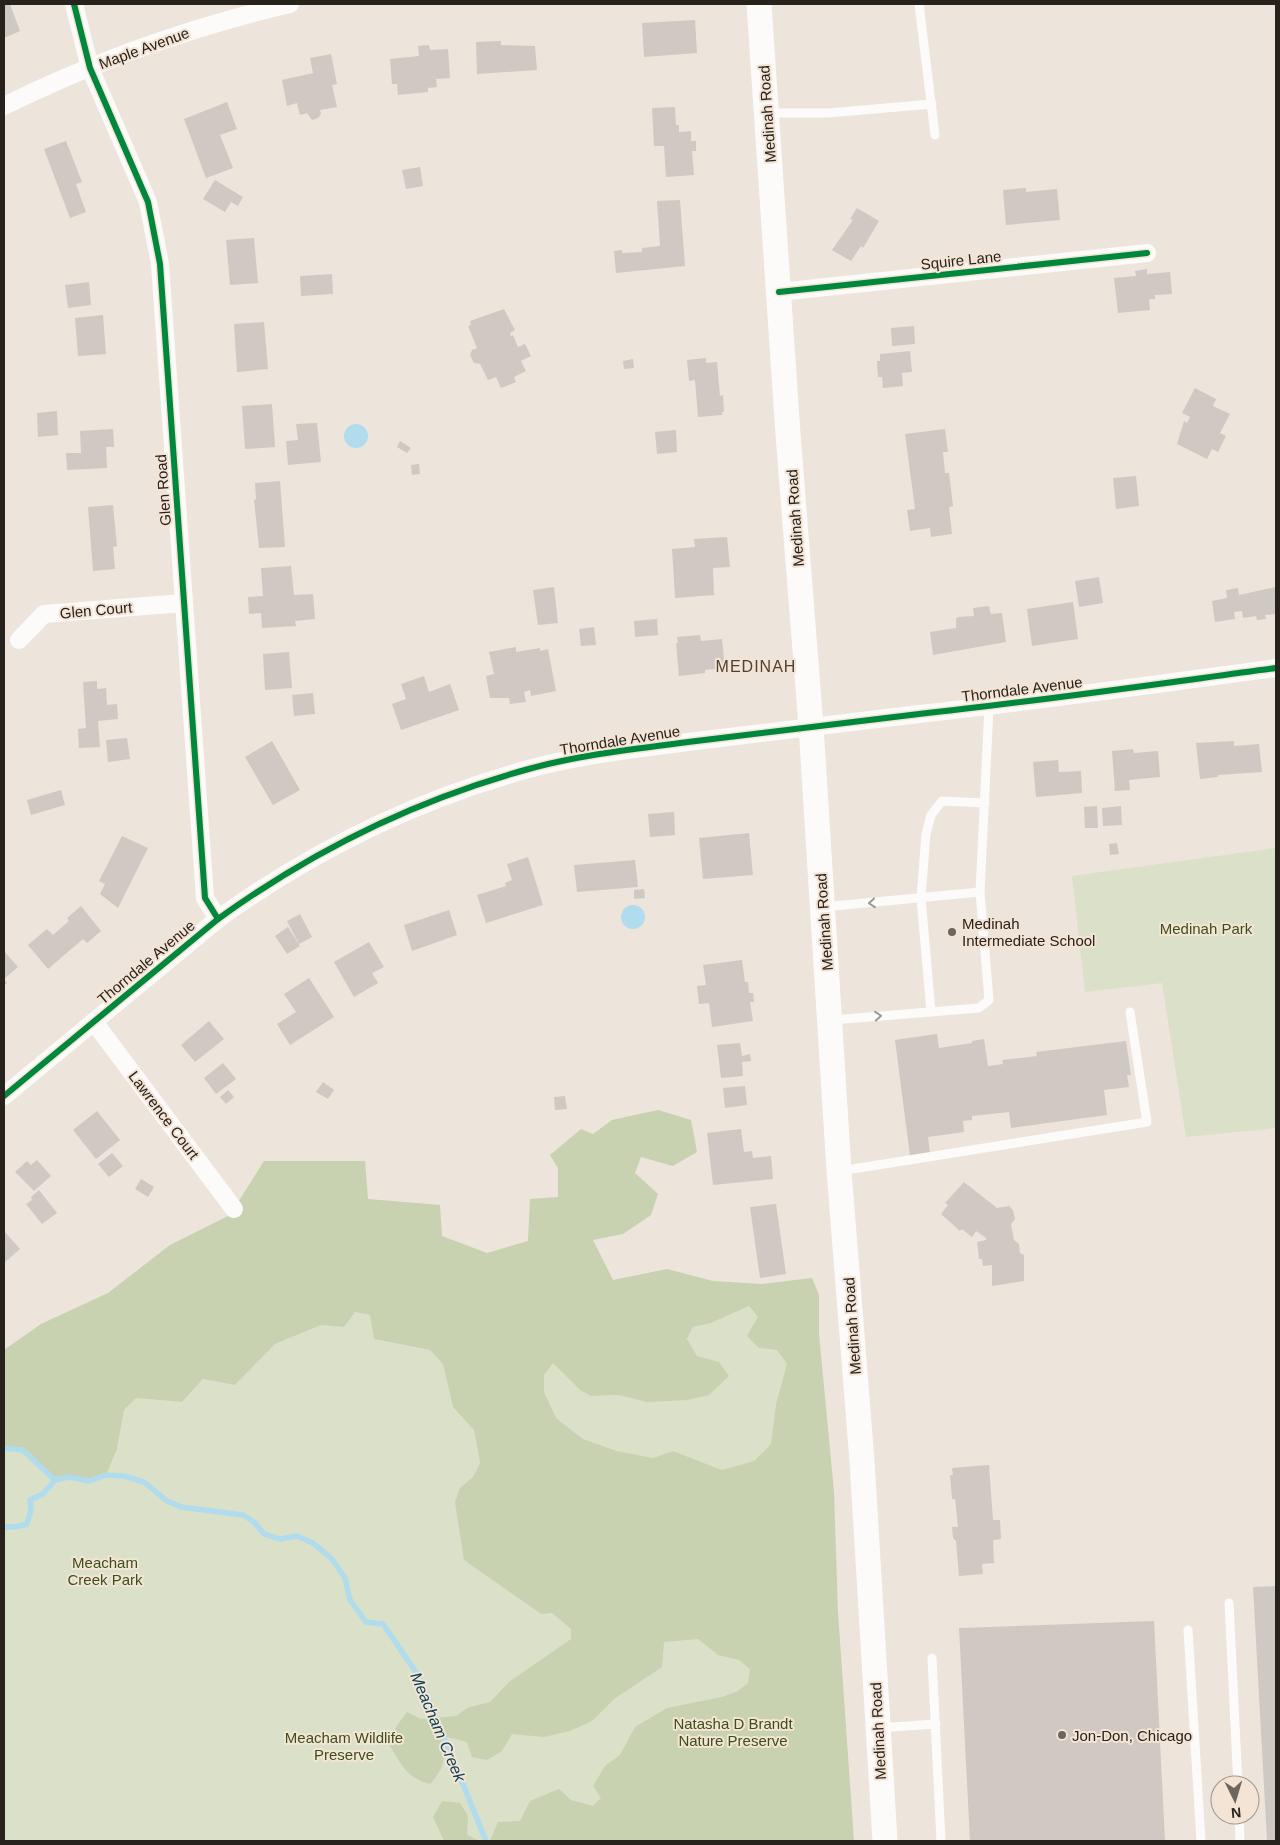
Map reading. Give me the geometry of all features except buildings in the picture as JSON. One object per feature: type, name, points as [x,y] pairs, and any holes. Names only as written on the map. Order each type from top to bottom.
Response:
[{"type":"main road","name":"Medinah Road","points":[[760,4],[811,726],[840,1171],[862,1461],[876,1728],[885,1841]]},
{"type":"street","points":[[74,4],[90,68]]},
{"type":"street","name":"Maple Avenue","points":[[4,106],[138,48],[226,19],[290,4]]},
{"type":"street","name":"Glen Road","points":[[90,68],[148,202],[160,264],[205,898],[218,919]]},
{"type":"street","name":"Squire Lane","points":[[779,292],[1147,253]]},
{"type":"street","name":"Glen Court","points":[[19,640],[44,614],[183,603]]},
{"type":"street","name":"Thorndale Avenue","points":[[4,1096],[218,919],[286,872],[320,852],[390,817],[460,789],[528,769],[612,751],[811,726],[989,707],[1276,668]]},
{"type":"street","name":"Lawrence Court","points":[[94,1022],[234,1209]]},
{"type":"lane","points":[[919,4],[935,135]]},
{"type":"lane","points":[[767,113],[828,113],[932,104]]},
{"type":"lane","points":[[830,1020],[979,1008],[990,1000],[980,892],[989,707]]},
{"type":"lane","points":[[931,1012],[921,898],[926,834],[931,815],[942,801],[985,803]]},
{"type":"lane","points":[[823,907],[980,892]]},
{"type":"lane","points":[[840,1171],[1147,1122],[1130,1012]]},
{"type":"lane","points":[[1229,1603],[1238,1775]]},
{"type":"lane","points":[[1188,1630],[1201,1841]]},
{"type":"lane","points":[[932,1658],[942,1841]]},
{"type":"lane","points":[[876,1728],[936,1724]]},
{"type":"lane","points":[[1239,1825],[1240,1841]]},
{"type":"green space","name":"Medinah Park","points":[[1276,848],[1276,1128],[1186,1137],[1162,983],[1085,992],[1072,876]]},
{"type":"green space","name":"Natasha D Brandt Nature Preserve","points":[[658,1110],[691,1120],[697,1152],[673,1166],[641,1157],[635,1173],[658,1194],[651,1215],[623,1234],[593,1240],[613,1280],[667,1269],[713,1281],[762,1284],[812,1278],[819,1295],[819,1334],[834,1492],[838,1613],[854,1841],[490,1841],[498,1822],[520,1821],[530,1801],[559,1789],[571,1800],[593,1806],[601,1798],[593,1786],[605,1766],[620,1755],[635,1727],[667,1708],[722,1697],[738,1691],[748,1683],[750,1669],[739,1660],[718,1655],[698,1639],[664,1642],[662,1667],[614,1699],[592,1721],[570,1731],[544,1737],[512,1734],[502,1751],[487,1760],[472,1757],[467,1742],[443,1736],[442,1767],[430,1784],[416,1779],[406,1771],[390,1746],[396,1727],[407,1712],[421,1719],[456,1716],[467,1708],[490,1702],[509,1682],[571,1639],[571,1629],[552,1613],[541,1614],[464,1560],[455,1502],[460,1488],[473,1477],[480,1463],[474,1430],[453,1407],[443,1364],[430,1350],[374,1339],[370,1315],[355,1312],[344,1327],[321,1325],[275,1344],[235,1385],[203,1379],[182,1402],[136,1398],[124,1410],[117,1449],[106,1475],[89,1481],[69,1477],[55,1480],[23,1451],[4,1448],[4,1350],[41,1324],[108,1293],[170,1245],[230,1215],[264,1161],[365,1161],[368,1199],[440,1205],[442,1236],[487,1253],[528,1241],[530,1199],[558,1197],[558,1168],[550,1155],[581,1129],[593,1134],[612,1120]],"holes":[[[749,1306],[758,1317],[747,1336],[759,1348],[777,1350],[787,1364],[776,1404],[771,1444],[754,1461],[722,1470],[673,1451],[653,1458],[617,1451],[583,1439],[556,1418],[544,1392],[544,1375],[553,1363],[580,1390],[591,1396],[618,1395],[647,1402],[687,1400],[709,1395],[729,1376],[719,1362],[697,1356],[687,1339],[693,1327],[711,1323]]]},
{"type":"green space","points":[[749,1306],[758,1317],[759,1348],[777,1350],[787,1364],[776,1404],[771,1444],[754,1461],[722,1470],[673,1451],[653,1458],[617,1451],[583,1439],[556,1418],[544,1392],[544,1375],[553,1362],[580,1390],[591,1396],[618,1395],[647,1402],[719,1362],[697,1356],[687,1340],[693,1327],[711,1323]]},
{"type":"green space","points":[[354,1312],[370,1315],[374,1339],[430,1350],[443,1364],[453,1407],[474,1430],[480,1463],[473,1477],[460,1488],[552,1613],[571,1629],[838,1613],[850,1841],[4,1841],[4,1448],[23,1450],[55,1480],[69,1477],[89,1481],[117,1449],[124,1410],[136,1398],[182,1402],[203,1379],[235,1385],[275,1344],[321,1325],[344,1327]]},
{"type":"green space","points":[[442,1801],[460,1803],[468,1816],[467,1835],[480,1841],[444,1841],[433,1817]]},
{"type":"water","points":[[356,424],[364,428],[368,436],[364,444],[356,448],[348,444],[344,436],[348,428]]},
{"type":"water","points":[[633,905],[642,908],[645,917],[642,926],[633,929],[624,926],[621,917],[624,908]]},
{"type":"waterway","name":"Meacham Creek","points":[[4,1448],[23,1450],[55,1480],[69,1477],[89,1481],[106,1475],[124,1476],[144,1482],[167,1501],[181,1507],[243,1515],[254,1522],[264,1534],[280,1539],[297,1536],[313,1543],[332,1559],[345,1578],[350,1600],[366,1622],[383,1624],[420,1678],[486,1841]]},
{"type":"waterway","points":[[4,1527],[27,1524],[31,1510],[30,1500],[43,1494],[55,1480]]},
{"type":"cycle path","points":[[74,4],[90,68],[148,202],[160,264],[205,898],[218,919]]},
{"type":"cycle path","points":[[779,292],[1147,253]]},
{"type":"cycle path","points":[[4,1096],[218,919],[254,894],[290,871],[365,831],[403,813],[484,783],[545,765],[627,750],[1053,698],[1276,668]]},
{"type":"place","name":"Medinah Intermediate School","points":[[952,932]]},
{"type":"place","name":"Jon-Don, Chicago","points":[[1062,1735]]},
{"type":"district","name":"MEDINAH","points":[[756,666]]},
{"type":"park label","name":"Meacham Creek Park","points":[[105,1570]]},
{"type":"park label","name":"Meacham Wildlife Preserve","points":[[344,1746]]}]
